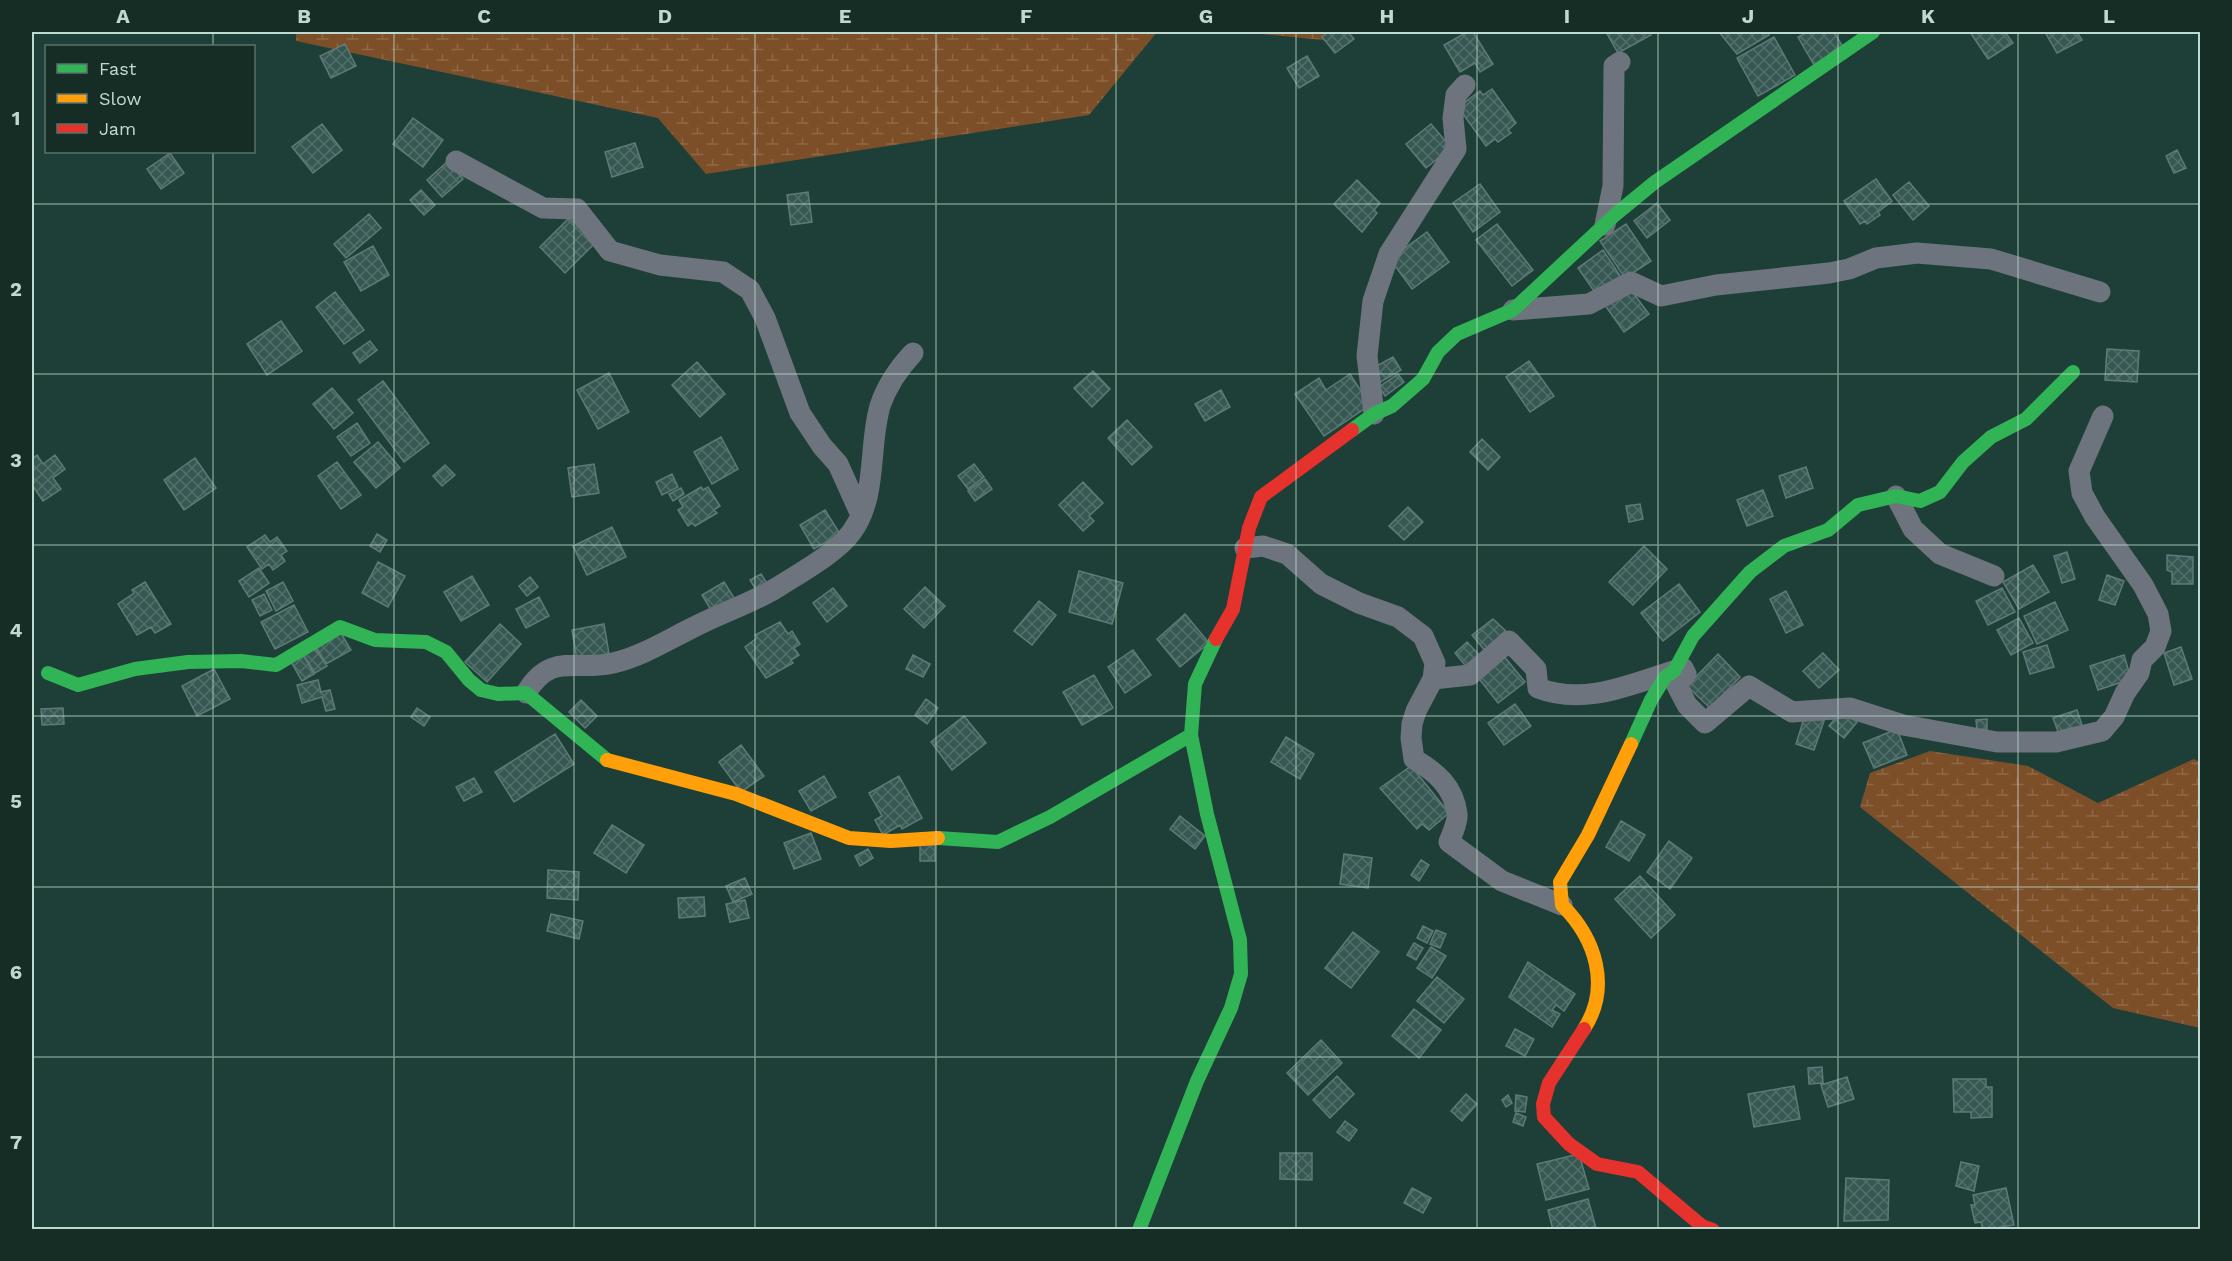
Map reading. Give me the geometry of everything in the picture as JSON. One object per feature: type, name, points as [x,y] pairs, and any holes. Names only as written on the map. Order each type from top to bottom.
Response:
[{"type":"street","points":[[1513,310],[1655,182],[1873,32]]},
{"type":"street","points":[[1605,225],[1613,186],[1614,66],[1620,62]]},
{"type":"street","points":[[1374,414],[1367,356],[1373,301],[1389,254],[1456,149],[1453,118],[1456,95],[1466,85]]},
{"type":"street","points":[[456,161],[543,208],[577,209],[610,251],[660,265],[723,272],[750,290],[765,318],[800,413],[822,446],[838,464],[861,514]]},
{"type":"street","points":[[1139,1230],[1197,1082],[1231,1008],[1241,974],[1240,940],[1207,814],[1191,735],[1191,714],[1195,684],[1206,657],[1233,609],[1249,528],[1261,497],[1374,414],[1392,406],[1423,379],[1438,352],[1457,334],[1513,310],[1589,304],[1631,282],[1661,296],[1716,285],[1829,273],[1849,269],[1876,258],[1917,253],[1991,259],[2100,292]]},
{"type":"street","points":[[526,693],[535,679],[549,668],[567,664],[595,666],[632,657],[777,588],[837,548],[851,533],[861,514],[870,487],[880,407],[888,385],[913,353]]},
{"type":"street","points":[[1713,1230],[1702,1226],[1638,1172],[1597,1164],[1569,1144],[1544,1117],[1543,1104],[1549,1083],[1561,1061],[1587,1024],[1595,1008],[1599,989],[1598,966],[1591,946],[1574,917],[1562,904],[1559,894],[1560,882],[1588,835],[1651,700],[1665,677],[1674,670],[1693,636],[1750,572],[1784,546],[1828,530],[1858,505],[1896,496],[1920,501],[1940,492],[1970,455],[1991,436],[2026,419],[2073,372]]},
{"type":"street","points":[[1433,679],[1470,675],[1509,641],[1536,669],[1538,688],[1556,695],[1588,696],[1683,668],[1686,674],[1676,684],[1687,705],[1705,723],[1749,686],[1792,712],[1850,708],[1903,725],[1997,742],[2056,742],[2102,731],[2114,717],[2125,693],[2139,673],[2142,660],[2155,647],[2161,631],[2158,614],[2143,585],[2095,517],[2082,493],[2079,471],[2103,416]]},
{"type":"street","points":[[1896,496],[1913,529],[1940,554],[1994,576]]},
{"type":"street","points":[[1245,548],[1263,546],[1287,554],[1321,584],[1411,624],[1431,650],[1436,663],[1433,679],[1416,711],[1411,738],[1414,759],[1437,773],[1448,787],[1458,815],[1449,842],[1502,881],[1562,904]]},
{"type":"street","points":[[48,673],[78,685],[135,669],[188,662],[241,661],[276,665],[340,627],[374,640],[408,639],[426,642],[445,650],[478,688],[503,695],[513,692],[526,693],[592,750],[610,762],[736,794],[849,838],[891,841],[944,838],[998,842],[1050,817],[1191,735]]},
{"type":"green space","points":[[296,32],[1157,32],[1089,115],[706,174],[658,118],[296,41]]},
{"type":"green space","points":[[1242,32],[1326,32],[1323,40]]},
{"type":"green space","points":[[1930,751],[2028,766],[2098,803],[2194,759],[2200,763],[2200,1028],[2113,1008],[1860,807],[1870,773]]},
{"type":"building","points":[[1329,32],[1348,32],[1354,39],[1335,53],[1322,37]]},
{"type":"building","points":[[1467,32],[1473,32],[1493,64],[1480,72],[1475,63],[1460,72],[1444,45]]},
{"type":"building","points":[[1606,32],[1650,32],[1651,35],[1618,53]]},
{"type":"building","points":[[1719,32],[1767,32],[1769,35],[1737,54]]},
{"type":"building","points":[[1808,32],[1834,32],[1843,47],[1814,65],[1798,37]]},
{"type":"building","points":[[1970,32],[2005,32],[2013,43],[1988,59]]},
{"type":"building","points":[[2045,32],[2077,32],[2082,40],[2057,53]]},
{"type":"building","points":[[1774,37],[1795,75],[1758,96],[1737,58]]},
{"type":"building","points":[[345,44],[356,66],[331,78],[320,56]]},
{"type":"building","points":[[1307,56],[1319,76],[1299,88],[1287,68]]},
{"type":"building","points":[[1492,89],[1516,123],[1508,130],[1511,133],[1498,142],[1495,139],[1486,146],[1458,107],[1480,91],[1483,95]]},
{"type":"building","points":[[413,118],[443,140],[423,167],[393,144]]},
{"type":"building","points":[[322,124],[342,150],[313,173],[292,147]]},
{"type":"building","points":[[1431,124],[1447,143],[1444,146],[1447,151],[1426,168],[1406,144]]},
{"type":"building","points":[[635,143],[643,167],[612,177],[605,152]]},
{"type":"building","points":[[2177,150],[2186,168],[2174,173],[2166,156]]},
{"type":"building","points":[[170,153],[184,173],[161,189],[147,169]]},
{"type":"building","points":[[448,161],[463,179],[442,197],[427,180]]},
{"type":"building","points":[[1876,179],[1892,201],[1878,212],[1880,215],[1867,224],[1865,221],[1860,224],[1844,201]]},
{"type":"building","points":[[1357,180],[1380,203],[1374,210],[1377,213],[1362,232],[1334,204]]},
{"type":"building","points":[[1909,182],[1929,206],[1913,220],[1893,195]]},
{"type":"building","points":[[1480,184],[1500,212],[1473,232],[1453,203]]},
{"type":"building","points":[[421,190],[435,205],[424,215],[410,200]]},
{"type":"building","points":[[808,192],[812,222],[791,225],[787,195]]},
{"type":"building","points":[[1657,203],[1670,220],[1647,238],[1634,221]]},
{"type":"building","points":[[369,214],[381,228],[346,258],[334,244]]},
{"type":"building","points":[[569,218],[595,243],[565,273],[540,247]]},
{"type":"building","points":[[1497,224],[1533,270],[1512,286],[1476,240]]},
{"type":"building","points":[[1626,224],[1651,261],[1625,278],[1600,241]]},
{"type":"building","points":[[1427,232],[1449,262],[1412,289],[1390,259]]},
{"type":"building","points":[[373,246],[389,275],[361,291],[344,262]]},
{"type":"building","points":[[1603,250],[1621,277],[1596,294],[1578,268]]},
{"type":"building","points":[[1628,286],[1649,314],[1624,332],[1604,304]]},
{"type":"building","points":[[335,292],[364,330],[344,344],[316,307]]},
{"type":"building","points":[[281,321],[302,351],[267,375],[247,344]]},
{"type":"building","points":[[370,341],[377,350],[360,363],[353,353]]},
{"type":"building","points":[[2107,349],[2139,351],[2137,382],[2105,380]]},
{"type":"building","points":[[1393,357],[1401,370],[1379,383],[1371,369]]},
{"type":"building","points":[[1529,361],[1554,396],[1530,412],[1506,377]]},
{"type":"building","points":[[697,362],[725,394],[700,417],[672,385]]},
{"type":"building","points":[[1093,371],[1110,389],[1092,407],[1074,388]]},
{"type":"building","points":[[609,373],[629,412],[598,429],[577,390]]},
{"type":"building","points":[[1350,374],[1370,405],[1324,436],[1295,394],[1319,378],[1326,390]]},
{"type":"building","points":[[1398,374],[1404,382],[1385,396],[1379,387]]},
{"type":"building","points":[[383,381],[429,443],[404,462],[358,400]]},
{"type":"building","points":[[332,388],[353,413],[334,429],[313,404]]},
{"type":"building","points":[[1221,390],[1230,407],[1205,421],[1195,404]]},
{"type":"building","points":[[1127,420],[1152,447],[1132,465],[1108,438]]},
{"type":"building","points":[[357,423],[370,443],[351,456],[337,437]]},
{"type":"building","points":[[721,437],[738,469],[712,484],[694,452]]},
{"type":"building","points":[[1482,439],[1500,457],[1488,470],[1470,452]]},
{"type":"building","points":[[378,442],[400,468],[376,488],[354,462]]},
{"type":"building","points":[[37,455],[43,464],[55,455],[65,469],[53,478],[61,489],[43,501],[32,485],[32,459]]},
{"type":"building","points":[[195,458],[216,488],[184,510],[164,480]]},
{"type":"building","points":[[337,462],[361,495],[341,509],[318,476]]},
{"type":"building","points":[[594,464],[599,493],[572,497],[568,468]]},
{"type":"building","points":[[974,464],[984,477],[968,489],[958,476]]},
{"type":"building","points":[[445,465],[455,475],[442,486],[433,476]]},
{"type":"building","points":[[1806,467],[1813,488],[1786,498],[1779,476]]},
{"type":"building","points":[[672,474],[678,487],[662,495],[656,482]]},
{"type":"building","points":[[985,479],[992,489],[975,501],[968,491]]},
{"type":"building","points":[[1083,482],[1103,503],[1089,516],[1094,521],[1083,531],[1059,505]]},
{"type":"building","points":[[701,487],[703,490],[708,487],[720,506],[714,510],[717,513],[695,526],[692,523],[688,526],[678,510],[683,507],[679,500]]},
{"type":"building","points":[[681,488],[684,494],[673,501],[669,494]]},
{"type":"building","points":[[1763,490],[1773,516],[1747,526],[1737,500]]},
{"type":"building","points":[[1640,504],[1643,519],[1629,522],[1626,506]]},
{"type":"building","points":[[1408,507],[1423,522],[1404,540],[1389,526]]},
{"type":"building","points":[[825,510],[840,534],[814,549],[800,525]]},
{"type":"building","points":[[612,527],[626,557],[587,575],[573,546]]},
{"type":"building","points":[[377,534],[387,540],[380,552],[370,546]]},
{"type":"building","points":[[265,535],[270,542],[277,537],[287,551],[281,555],[285,561],[273,570],[269,564],[262,569],[247,547]]},
{"type":"building","points":[[1644,546],[1667,569],[1633,605],[1609,582]]},
{"type":"building","points":[[2067,552],[2075,579],[2062,583],[2054,556]]},
{"type":"building","points":[[2167,555],[2193,557],[2193,584],[2172,584],[2172,572],[2167,570]]},
{"type":"building","points":[[378,562],[405,576],[388,607],[362,593]]},
{"type":"building","points":[[2033,565],[2049,592],[2019,609],[2003,582]]},
{"type":"building","points":[[259,568],[269,583],[249,597],[239,581]]},
{"type":"building","points":[[1079,571],[1123,583],[1112,624],[1069,612]]},
{"type":"building","points":[[761,574],[769,586],[758,593],[750,580]]},
{"type":"building","points":[[2107,575],[2124,581],[2115,605],[2099,600]]},
{"type":"building","points":[[472,576],[489,605],[461,621],[444,592]]},
{"type":"building","points":[[530,577],[538,587],[527,596],[519,586]]},
{"type":"building","points":[[145,582],[171,624],[155,633],[151,627],[137,635],[118,604],[134,593],[132,590]]},
{"type":"building","points":[[283,582],[293,601],[276,611],[266,591]]},
{"type":"building","points":[[724,582],[736,601],[714,615],[702,595]]},
{"type":"building","points":[[1679,584],[1700,612],[1663,641],[1641,613]]},
{"type":"building","points":[[925,587],[945,606],[924,628],[904,609]]},
{"type":"building","points":[[833,588],[847,606],[827,622],[813,603]]},
{"type":"building","points":[[2002,588],[2015,612],[1988,625],[1976,601]]},
{"type":"building","points":[[1786,591],[1803,625],[1786,633],[1770,599]]},
{"type":"building","points":[[264,594],[272,610],[260,616],[252,600]]},
{"type":"building","points":[[539,597],[549,616],[526,628],[516,609]]},
{"type":"building","points":[[1039,601],[1056,615],[1032,645],[1014,631]]},
{"type":"building","points":[[2055,602],[2068,630],[2037,644],[2024,616]]},
{"type":"building","points":[[294,605],[308,632],[275,649],[261,622]]},
{"type":"building","points":[[1185,614],[1209,643],[1180,667],[1157,639]]},
{"type":"building","points":[[2019,618],[2033,643],[2011,655],[1997,630]]},
{"type":"building","points":[[1493,619],[1508,633],[1486,652],[1472,635]]},
{"type":"building","points":[[780,622],[788,634],[792,631],[800,644],[794,648],[799,655],[791,660],[793,663],[766,678],[745,647],[757,638],[755,635]]},
{"type":"building","points":[[500,624],[521,644],[487,682],[465,662]]},
{"type":"building","points":[[604,624],[609,654],[577,660],[572,630]]},
{"type":"building","points":[[339,630],[351,650],[326,664],[315,645]]},
{"type":"building","points":[[1467,642],[1482,658],[1469,670],[1455,653]]},
{"type":"building","points":[[2047,645],[2054,667],[2030,674],[2023,652]]},
{"type":"building","points":[[314,647],[327,666],[315,673],[303,654]]},
{"type":"building","points":[[2181,647],[2192,679],[2174,685],[2164,653]]},
{"type":"building","points":[[1133,650],[1151,675],[1125,693],[1108,667]]},
{"type":"building","points":[[302,653],[314,674],[302,681],[290,660]]},
{"type":"building","points":[[1823,653],[1839,670],[1819,688],[1803,671]]},
{"type":"building","points":[[1718,654],[1740,677],[1710,708],[1687,686]]},
{"type":"building","points":[[913,655],[930,664],[923,677],[906,669]]},
{"type":"building","points":[[1503,655],[1525,682],[1498,703],[1476,675]]},
{"type":"building","points":[[2124,655],[2131,679],[2098,690],[2090,666]]},
{"type":"building","points":[[214,669],[230,699],[197,716],[182,686]]},
{"type":"building","points":[[1094,675],[1113,708],[1082,725],[1063,692]]},
{"type":"building","points":[[318,680],[321,692],[330,690],[335,709],[326,711],[322,697],[302,703],[297,685]]},
{"type":"building","points":[[926,699],[938,708],[927,724],[915,715]]},
{"type":"building","points":[[581,700],[597,716],[585,728],[569,712]]},
{"type":"building","points":[[1515,704],[1531,726],[1504,745],[1488,723]]},
{"type":"building","points":[[63,708],[64,724],[42,725],[41,709]]},
{"type":"building","points":[[417,708],[430,717],[424,726],[411,717]]},
{"type":"building","points":[[1842,710],[1857,722],[1844,738],[1829,726]]},
{"type":"building","points":[[2077,710],[2083,728],[2060,737],[2053,718]]},
{"type":"building","points":[[1805,715],[1824,721],[1814,750],[1796,744]]},
{"type":"building","points":[[964,716],[986,743],[952,770],[931,742]]},
{"type":"building","points":[[1987,719],[1987,729],[1977,730],[1976,720]]},
{"type":"building","points":[[1897,729],[1907,755],[1874,768],[1863,743]]},
{"type":"building","points":[[555,734],[574,764],[514,802],[495,772]]},
{"type":"building","points":[[1286,737],[1314,754],[1300,779],[1271,762]]},
{"type":"building","points":[[741,745],[764,776],[741,792],[719,762]]},
{"type":"building","points":[[1411,766],[1449,813],[1429,830],[1422,824],[1417,829],[1380,788]]},
{"type":"building","points":[[824,776],[836,797],[811,811],[799,791]]},
{"type":"building","points":[[899,776],[922,818],[902,829],[900,825],[883,835],[875,820],[882,816],[869,793]]},
{"type":"building","points":[[474,778],[482,792],[464,801],[456,787]]},
{"type":"building","points":[[1180,816],[1205,836],[1195,849],[1170,829]]},
{"type":"building","points":[[1621,821],[1645,835],[1629,861],[1606,847]]},
{"type":"building","points":[[612,825],[644,845],[626,873],[594,853]]},
{"type":"building","points":[[811,833],[821,859],[794,869],[784,843]]},
{"type":"building","points":[[1669,841],[1692,858],[1670,889],[1647,872]]},
{"type":"building","points":[[920,844],[935,845],[935,861],[920,861]]},
{"type":"building","points":[[868,849],[873,858],[860,866],[855,856]]},
{"type":"building","points":[[1344,854],[1372,858],[1368,888],[1340,884]]},
{"type":"building","points":[[1421,860],[1429,865],[1419,881],[1411,875]]},
{"type":"building","points":[[548,870],[579,872],[578,900],[547,898]]},
{"type":"building","points":[[1640,876],[1675,915],[1651,938],[1615,899]]},
{"type":"building","points":[[745,878],[752,894],[733,902],[726,886]]},
{"type":"building","points":[[704,897],[705,916],[679,918],[678,898]]},
{"type":"building","points":[[745,900],[749,918],[730,922],[726,904]]},
{"type":"building","points":[[551,914],[583,921],[579,939],[547,931]]},
{"type":"building","points":[[1423,926],[1433,931],[1427,943],[1417,938]]},
{"type":"building","points":[[1436,930],[1446,934],[1440,948],[1430,944]]},
{"type":"building","points":[[1353,932],[1379,952],[1351,988],[1325,968]]},
{"type":"building","points":[[1414,943],[1423,948],[1416,960],[1407,955]]},
{"type":"building","points":[[1431,947],[1446,956],[1432,978],[1417,968]]},
{"type":"building","points":[[1528,962],[1575,994],[1564,1011],[1556,1005],[1552,1010],[1560,1014],[1552,1027],[1509,997]]},
{"type":"building","points":[[1437,977],[1464,999],[1444,1023],[1417,1001]]},
{"type":"building","points":[[1414,1009],[1441,1030],[1419,1058],[1392,1036]]},
{"type":"building","points":[[1515,1029],[1534,1039],[1525,1056],[1506,1046]]},
{"type":"building","points":[[1321,1040],[1342,1063],[1308,1095],[1287,1073]]},
{"type":"building","points":[[1822,1067],[1823,1083],[1809,1084],[1808,1068]]},
{"type":"building","points":[[1337,1076],[1354,1094],[1330,1118],[1313,1100]]},
{"type":"building","points":[[1847,1077],[1854,1099],[1828,1107],[1821,1085]]},
{"type":"building","points":[[1953,1079],[1986,1079],[1986,1087],[1992,1087],[1992,1117],[1971,1118],[1971,1112],[1954,1112]]},
{"type":"building","points":[[1794,1086],[1800,1119],[1754,1127],[1748,1094]]},
{"type":"building","points":[[1466,1094],[1477,1104],[1462,1121],[1451,1111]]},
{"type":"building","points":[[1508,1095],[1512,1103],[1506,1107],[1502,1100]]},
{"type":"building","points":[[1516,1095],[1527,1097],[1525,1112],[1515,1111]]},
{"type":"building","points":[[1516,1113],[1526,1117],[1523,1126],[1513,1122]]},
{"type":"building","points":[[1345,1121],[1357,1130],[1349,1141],[1337,1132]]},
{"type":"building","points":[[1280,1153],[1312,1153],[1312,1180],[1280,1179]]},
{"type":"building","points":[[1579,1154],[1589,1189],[1546,1200],[1537,1164]]},
{"type":"building","points":[[1961,1162],[1979,1166],[1974,1191],[1956,1186]]},
{"type":"building","points":[[1846,1178],[1889,1180],[1888,1220],[1844,1221]]},
{"type":"building","points":[[1412,1188],[1431,1198],[1423,1213],[1404,1203]]},
{"type":"building","points":[[2006,1188],[2014,1225],[1983,1230],[1981,1222],[1975,1223],[1971,1205],[1975,1205],[1973,1195]]},
{"type":"building","points":[[1588,1199],[1596,1228],[1553,1230],[1548,1210]]},
{"type":"traffic: fast","points":[[1352,430],[1374,414],[1392,406],[1423,379],[1438,352],[1457,334],[1513,310],[1616,214],[1655,182],[1873,32]]},
{"type":"traffic: fast","points":[[1631,744],[1651,700],[1665,677],[1674,671],[1693,636],[1750,572],[1784,546],[1828,530],[1858,505],[1896,496],[1920,501],[1940,492],[1963,462],[1991,437],[2026,419],[2073,372]]},
{"type":"traffic: fast","points":[[48,673],[78,685],[135,669],[188,662],[241,661],[276,665],[340,627],[375,640],[426,642],[446,652],[469,680],[481,690],[498,694],[526,693],[607,760]]},
{"type":"traffic: fast","points":[[1139,1230],[1197,1081],[1231,1008],[1241,974],[1240,940],[1207,814],[1191,735],[1195,684],[1216,639]]},
{"type":"traffic: fast","points":[[938,838],[998,842],[1050,817],[1191,735]]},
{"type":"traffic: slow","points":[[1584,1029],[1597,997],[1596,964],[1584,933],[1562,905],[1560,882],[1588,835],[1631,744]]},
{"type":"traffic: slow","points":[[607,760],[736,794],[849,838],[891,841],[938,838]]},
{"type":"traffic: jam","points":[[1216,639],[1233,609],[1249,528],[1261,497],[1352,430]]},
{"type":"traffic: jam","points":[[1584,1029],[1549,1083],[1543,1104],[1544,1117],[1569,1144],[1597,1164],[1638,1172],[1702,1226],[1713,1230]]}]
